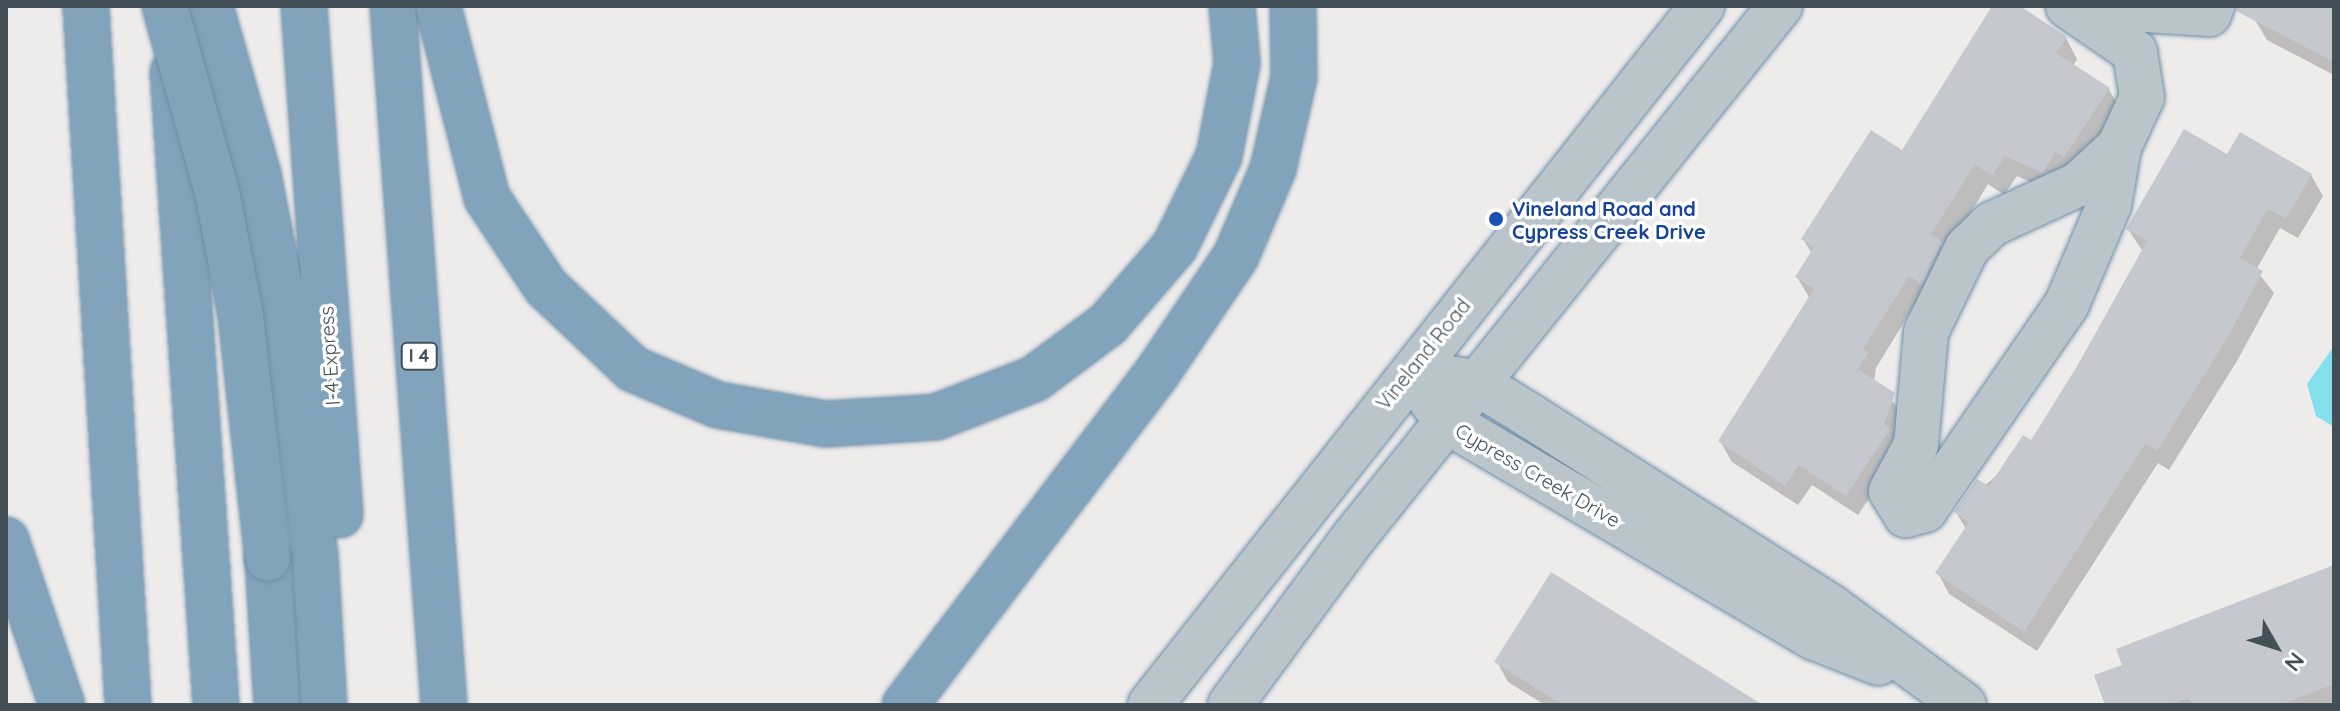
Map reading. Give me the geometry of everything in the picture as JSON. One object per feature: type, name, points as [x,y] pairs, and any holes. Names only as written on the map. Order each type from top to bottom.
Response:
[{"type":"highway","points":[[86,6],[128,705]]},
{"type":"highway","points":[[167,6],[217,192],[241,316],[268,559],[277,705]]},
{"type":"highway","points":[[167,6],[216,705]]},
{"type":"highway","points":[[210,6],[258,175],[285,312],[315,555],[324,705]]},
{"type":"highway","name":"I-4 Express","points":[[304,6],[354,705]]},
{"type":"highway","name":"I 4","points":[[393,6],[444,705]]},
{"type":"highway","points":[[438,6],[487,198],[546,287],[633,369],[718,405],[826,424],[936,417],[1034,379],[1108,324],[1175,246],[1219,156],[1237,63],[1232,6]]},
{"type":"highway","points":[[905,705],[1163,365],[1236,256],[1273,169],[1294,77],[1293,6]]},
{"type":"highway","points":[[6,540],[62,705]]},
{"type":"street","name":"Vineland Road","points":[[1150,705],[1409,371],[1702,6]]},
{"type":"street","points":[[1230,705],[1446,421],[1780,6]]},
{"type":"street","points":[[2068,6],[2135,52],[2142,97],[2119,147],[2109,205],[2067,304],[1925,510],[1906,515],[1891,491],[1916,445],[1926,332],[1967,248],[1992,224],[2079,184],[2119,147]]},
{"type":"street","points":[[2084,6],[2209,14],[2212,6]]},
{"type":"street","name":"Cypress Creek Drive","points":[[1409,371],[1477,383],[1831,607],[1927,683],[1964,705]]},
{"type":"street","name":"Cypress Creek Drive","points":[[1409,371],[1446,421],[1815,638],[1927,683]]},
{"type":"water","points":[[2334,346],[2334,427],[2316,416],[2307,384]]},
{"type":"building","points":[[1992,6],[2020,6],[2067,37],[2056,53],[2110,88],[2064,157],[2056,152],[2042,173],[2005,156],[1992,176],[1975,164],[1931,234],[1942,242],[1922,284],[1909,276],[1863,349],[1869,352],[1858,369],[1895,393],[1884,424],[1890,429],[1846,496],[1799,465],[1785,486],[1718,441],[1814,289],[1795,277],[1814,247],[1801,239],[1871,130],[1902,150]]},
{"type":"building","points":[[2236,6],[2334,6],[2334,62],[2236,11]]},
{"type":"building","points":[[2184,129],[2227,154],[2240,132],[2312,174],[2286,219],[2268,209],[2240,258],[2263,271],[2226,340],[2157,451],[2145,444],[2024,632],[1935,573],[1969,522],[1954,512],[1977,479],[1989,486],[2023,435],[2031,440],[2076,368],[2147,241],[2126,229]]},
{"type":"building","points":[[2334,565],[2334,684],[2280,705],[2192,705],[2189,698],[2170,705],[2105,705],[2094,675],[2122,665],[2116,649]]},
{"type":"building","points":[[1551,572],[1763,705],[1563,705],[1494,662]]},
{"type":"place","name":"Vineland Road and Cypress Creek Drive","points":[[1496,219]]}]
